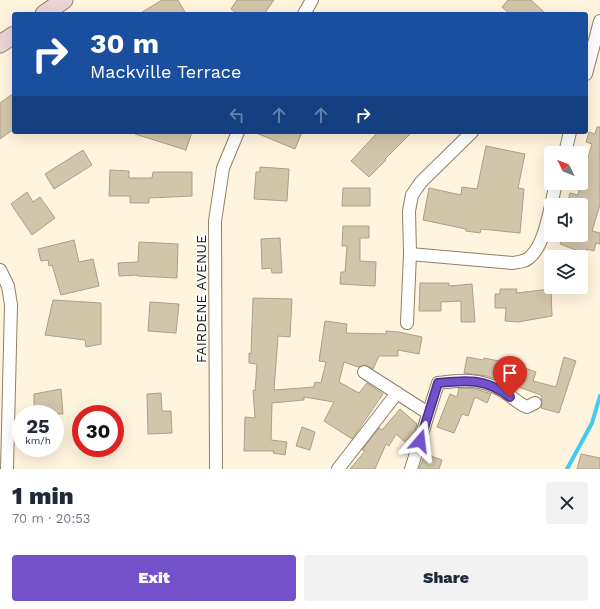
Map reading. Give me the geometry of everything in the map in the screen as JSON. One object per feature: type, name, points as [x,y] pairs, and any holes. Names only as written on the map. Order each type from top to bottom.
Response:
[{"type":"main road","points":[[46,12],[60,1]]},
{"type":"main road","points":[[0,44],[12,36]]},
{"type":"street","points":[[305,12],[312,0]]},
{"type":"street","points":[[588,30],[599,23]]},
{"type":"street","points":[[588,66],[599,23]]},
{"type":"street","name":"FAIRDENE AVENUE","points":[[216,469],[216,221],[223,168],[237,134]]},
{"type":"street","points":[[407,323],[410,254],[409,210],[412,195],[421,182],[470,134]]},
{"type":"street","points":[[567,146],[570,134]]},
{"type":"street","points":[[410,254],[512,263],[522,262],[530,257],[540,242],[554,190]]},
{"type":"street","points":[[0,270],[8,286],[11,305],[7,469]]},
{"type":"street","points":[[364,372],[428,413]]},
{"type":"street","points":[[411,469],[438,383],[462,379],[480,382],[502,390],[518,403],[527,407],[535,403]]},
{"type":"street","points":[[338,469],[397,394]]},
{"type":"building","points":[[162,0],[178,0],[185,12],[142,12]]},
{"type":"building","points":[[237,0],[274,0],[265,12],[235,12],[231,9]]},
{"type":"building","points":[[508,0],[531,0],[544,12],[508,12],[502,7]]},
{"type":"building","points":[[12,94],[12,130],[0,139],[0,103]]},
{"type":"building","points":[[597,127],[600,127],[600,205],[592,231],[600,233],[600,244],[596,243],[594,251],[587,249],[576,250],[560,244],[561,242],[588,242],[588,198],[569,198],[570,193],[578,195],[579,190],[588,190],[588,158],[592,144],[586,142],[589,132],[595,134]]},
{"type":"building","points":[[135,134],[191,134],[186,150]]},
{"type":"building","points":[[259,134],[301,134],[295,149]]},
{"type":"building","points":[[376,134],[410,134],[369,177],[351,161]]},
{"type":"building","points":[[486,146],[525,154],[518,188],[524,189],[520,233],[481,229],[480,233],[423,220],[429,188],[461,195],[462,187],[477,189]]},
{"type":"building","points":[[83,150],[92,165],[54,189],[45,174]]},
{"type":"building","points":[[260,167],[289,169],[287,201],[254,199],[256,172],[260,172]]},
{"type":"building","points":[[110,170],[129,171],[129,178],[152,178],[153,172],[192,172],[192,196],[149,198],[149,203],[130,203],[130,196],[109,196]]},
{"type":"building","points":[[343,188],[370,188],[370,206],[342,206]]},
{"type":"building","points":[[27,192],[33,202],[40,197],[55,218],[32,235],[11,204]]},
{"type":"building","points":[[343,226],[369,226],[369,238],[360,238],[360,261],[376,262],[375,286],[340,284],[341,272],[345,272],[347,246],[342,246]]},
{"type":"building","points":[[280,238],[282,273],[272,273],[271,268],[262,269],[261,239]]},
{"type":"building","points":[[74,240],[79,262],[93,259],[99,286],[61,295],[52,265],[49,266],[48,260],[41,261],[38,249]]},
{"type":"building","points":[[139,242],[178,244],[177,278],[137,275],[119,276],[118,263],[138,262]]},
{"type":"building","points":[[420,283],[449,283],[449,286],[472,284],[475,322],[461,322],[461,301],[441,302],[441,311],[419,311]]},
{"type":"building","points":[[500,289],[517,289],[516,293],[544,290],[544,294],[551,294],[552,316],[518,322],[505,321],[506,308],[495,308],[495,294],[500,294]]},
{"type":"building","points":[[253,298],[292,299],[290,337],[278,336],[274,390],[314,387],[315,382],[321,383],[326,362],[319,361],[325,321],[347,324],[346,333],[386,334],[386,331],[422,337],[419,354],[398,350],[398,356],[379,356],[373,369],[365,365],[358,367],[344,362],[339,382],[359,393],[367,383],[383,394],[352,439],[324,421],[334,402],[304,397],[304,400],[272,403],[271,440],[287,442],[285,455],[273,453],[274,451],[244,451],[245,417],[255,418],[253,390],[255,391],[257,364],[249,363],[249,353],[251,354]]},
{"type":"building","points":[[53,300],[101,303],[101,344],[86,347],[85,340],[45,335]]},
{"type":"building","points":[[150,302],[179,304],[176,333],[148,331]]},
{"type":"building","points":[[467,357],[483,360],[484,358],[504,362],[521,369],[522,367],[536,372],[533,381],[556,387],[564,357],[576,361],[559,413],[541,408],[541,395],[487,376],[464,373]]},
{"type":"building","points":[[459,388],[476,389],[491,394],[487,403],[475,397],[468,416],[462,414],[454,433],[437,427],[450,394],[457,397]]},
{"type":"building","points":[[61,389],[62,405],[34,405],[34,394]]},
{"type":"building","points":[[161,393],[162,411],[171,411],[172,433],[148,434],[147,394]]},
{"type":"building","points":[[400,409],[417,424],[415,431],[405,442],[396,434],[389,446],[386,444],[375,469],[350,469],[365,451],[362,450],[379,428],[382,430]]},
{"type":"building","points":[[302,427],[315,432],[310,450],[296,446]]},
{"type":"building","points":[[425,454],[442,460],[439,469],[419,469]]},
{"type":"building","points":[[581,454],[600,458],[600,469],[577,469]]},
{"type":"waterway","points":[[567,469],[592,423],[600,396]]},
{"type":"route","points":[[420,441],[438,383],[462,379],[480,382],[502,390],[510,397]]}]
